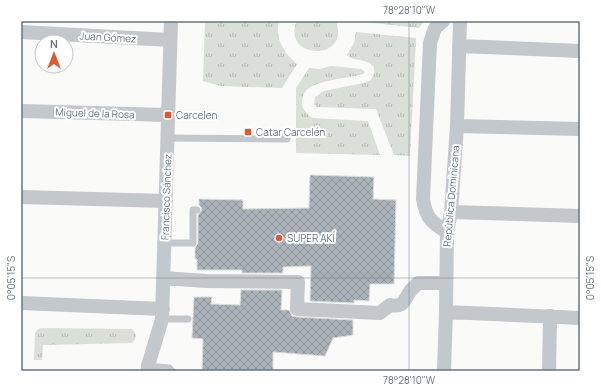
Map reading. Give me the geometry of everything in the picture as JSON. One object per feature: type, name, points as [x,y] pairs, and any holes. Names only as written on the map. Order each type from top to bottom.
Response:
[{"type":"street","name":"Francisco Sánchez","points":[[148,368],[162,314],[171,21]]},
{"type":"street","points":[[443,21],[435,28],[430,43],[423,199],[425,211],[434,224],[447,232]]},
{"type":"street","name":"República Dominicana","points":[[444,371],[447,232],[457,126],[460,21]]},
{"type":"street","name":"Juan Gómez","points":[[21,32],[170,40]]},
{"type":"street","points":[[459,46],[580,50]]},
{"type":"street","name":"Miguel de la Rosa","points":[[21,111],[168,116]]},
{"type":"street","points":[[457,126],[580,129]]},
{"type":"street","points":[[21,197],[166,201]]},
{"type":"street","points":[[450,212],[580,216]]},
{"type":"street","points":[[163,278],[298,282],[297,309],[380,313],[390,305],[395,306],[404,303],[418,283],[446,283]]},
{"type":"street","points":[[21,304],[162,314]]},
{"type":"street","points":[[446,312],[580,318]]},
{"type":"street","points":[[549,371],[550,316]]},
{"type":"lane","points":[[168,138],[287,139]]},
{"type":"lane","points":[[165,243],[193,243],[193,210],[197,210]]},
{"type":"lane","points":[[162,314],[188,319]]},
{"type":"lane","points":[[148,368],[169,368],[172,371]]},
{"type":"green space","points":[[205,21],[279,21],[278,34],[281,45],[297,64],[282,88],[220,86],[203,81]]},
{"type":"green space","points":[[297,21],[336,21],[338,35],[334,44],[326,49],[316,51],[306,49],[298,43],[294,34]]},
{"type":"green space","points":[[355,21],[424,21],[419,28]]},
{"type":"green space","points":[[356,32],[416,38],[410,156],[394,155],[376,109],[317,107],[314,104],[315,97],[324,91],[365,83],[373,76],[373,66],[365,61],[355,59],[347,55],[354,43]]},
{"type":"green space","points":[[331,66],[361,69],[365,72],[363,74],[314,85],[305,92],[302,104],[303,109],[313,118],[368,121],[380,155],[296,153],[296,88],[309,68],[320,69]]},
{"type":"green space","points":[[38,329],[132,329],[136,336],[132,343],[43,345],[42,360],[34,360],[35,333]]},
{"type":"building","points":[[310,175],[374,177],[373,199],[396,200],[394,284],[370,284],[369,301],[354,300],[354,303],[310,301],[311,266],[283,267],[283,273],[242,273],[242,270],[197,270],[195,248],[198,243],[198,215],[202,210],[199,205],[199,199],[243,200],[243,209],[309,208]]},
{"type":"building","points":[[241,290],[282,290],[281,310],[289,310],[292,316],[297,317],[353,320],[353,335],[333,338],[325,356],[273,352],[273,371],[202,371],[203,339],[192,338],[194,297],[212,297],[211,304],[240,305]]},
{"type":"place","name":"Carcelen","points":[[168,115]]},
{"type":"place","name":"Catar Carcelén","points":[[248,132]]},
{"type":"place","name":"SUPER AKÍ","points":[[279,238]]}]
